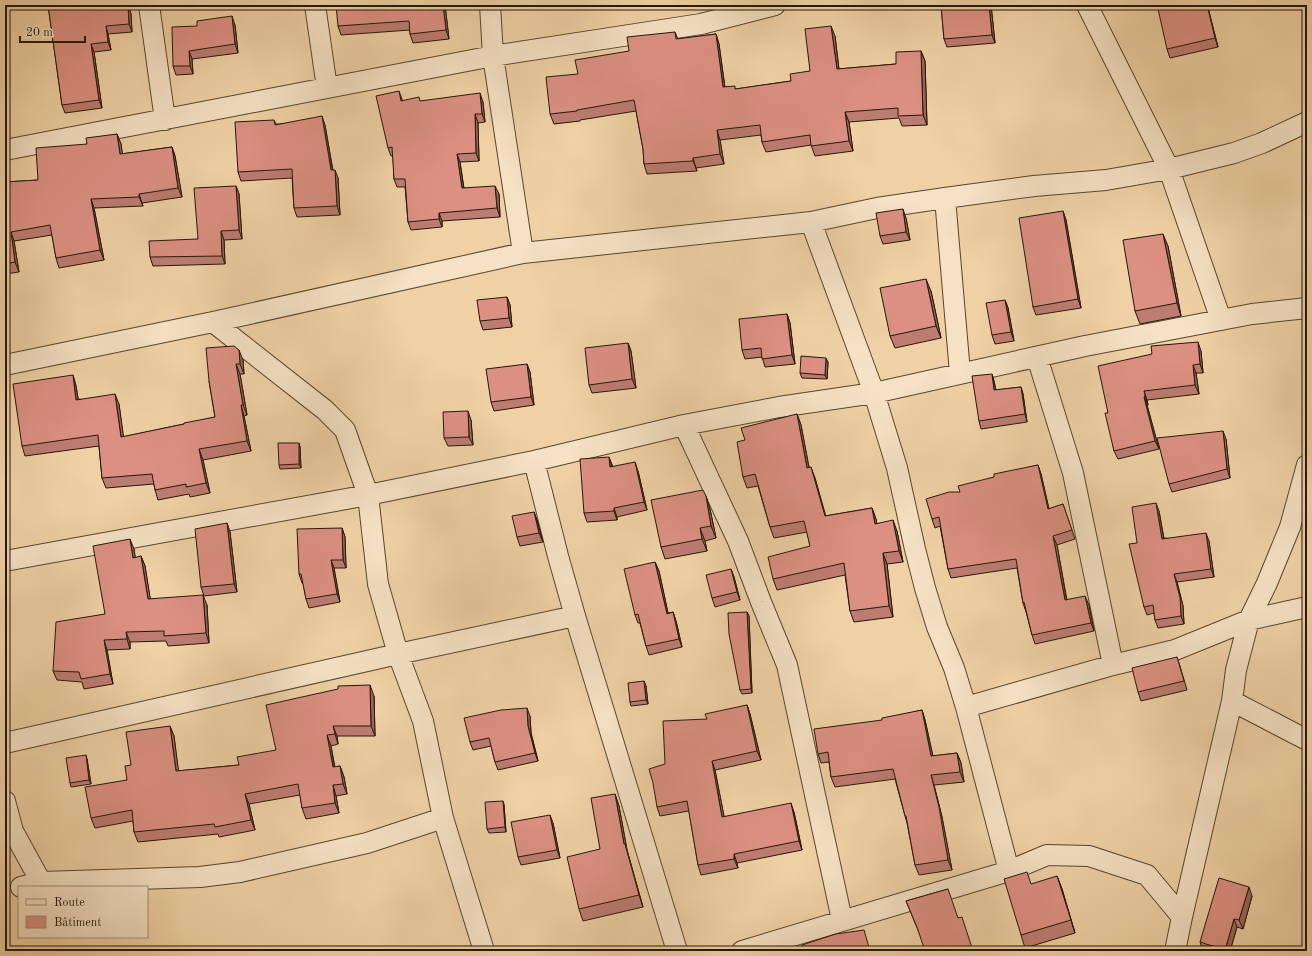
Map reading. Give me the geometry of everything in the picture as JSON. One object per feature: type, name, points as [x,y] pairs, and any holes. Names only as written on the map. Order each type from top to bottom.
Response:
[{"type":"street","points":[[149,5],[166,120]]},
{"type":"street","points":[[315,5],[327,88]]},
{"type":"street","points":[[490,5],[493,56],[523,253]]},
{"type":"street","points":[[5,150],[493,56],[701,24],[775,5]]},
{"type":"street","points":[[1087,5],[1169,169],[1221,320]]},
{"type":"street","points":[[5,365],[213,322],[523,253],[811,222],[877,208],[1034,186],[1106,180],[1169,169],[1234,153],[1262,143],[1307,122]]},
{"type":"street","points":[[945,198],[960,373]]},
{"type":"street","points":[[811,222],[874,393],[897,468],[924,588],[937,627],[954,668],[966,707],[1010,871]]},
{"type":"street","points":[[5,561],[368,494],[534,461],[684,425],[779,407],[874,393],[1093,344],[1252,314],[1307,308]]},
{"type":"street","points":[[213,322],[325,410],[345,430],[368,494],[378,584],[398,654],[423,720],[443,818],[484,951]]},
{"type":"street","points":[[1037,356],[1073,473],[1113,665]]},
{"type":"street","points":[[684,425],[738,541],[787,665],[842,920]]},
{"type":"street","points":[[534,461],[574,616],[677,951]]},
{"type":"street","points":[[1175,951],[1232,701],[1236,670],[1249,620],[1267,583],[1290,527],[1307,465]]},
{"type":"street","points":[[966,707],[1113,665],[1175,650],[1249,620],[1307,607]]},
{"type":"street","points":[[5,743],[398,654],[574,616]]},
{"type":"street","points":[[1232,701],[1307,740]]},
{"type":"street","points":[[5,801],[13,831],[41,882]]},
{"type":"street","points":[[24,886],[41,882],[200,877],[240,872],[367,843],[443,818]]},
{"type":"street","points":[[742,951],[1010,871],[1047,855],[1089,856],[1147,875],[1182,917]]},
{"type":"street","points":[[5,891],[18,888]]},
{"type":"building","points":[[48,5],[128,5],[129,24],[106,26],[108,42],[91,44],[99,100],[62,105]]},
{"type":"building","points":[[336,5],[443,5],[446,30],[410,34],[409,21],[338,26]]},
{"type":"building","points":[[941,5],[989,5],[992,35],[944,39]]},
{"type":"building","points":[[1175,5],[1207,5],[1215,38],[1167,49],[1158,9]]},
{"type":"building","points":[[232,16],[235,44],[189,51],[190,66],[173,66],[172,27],[197,26],[197,21]]},
{"type":"building","points":[[831,26],[837,69],[896,64],[896,52],[921,51],[923,115],[898,116],[898,108],[845,112],[849,141],[811,146],[810,135],[762,142],[760,125],[717,130],[720,154],[693,158],[693,161],[644,164],[643,149],[634,100],[577,111],[550,114],[546,77],[578,74],[575,60],[629,51],[627,37],[675,32],[676,39],[716,34],[723,87],[735,86],[735,89],[791,81],[790,74],[810,71],[805,29]]},
{"type":"building","points":[[399,91],[401,101],[419,97],[420,101],[480,93],[482,114],[475,114],[476,153],[457,154],[462,188],[495,186],[497,208],[439,213],[439,219],[408,222],[405,179],[394,179],[392,147],[388,148],[376,96]]},
{"type":"building","points":[[322,116],[331,170],[335,170],[337,206],[294,208],[292,169],[238,172],[235,122],[274,120],[275,125]]},
{"type":"building","points":[[117,134],[120,154],[172,147],[178,188],[139,194],[139,197],[91,199],[100,250],[56,258],[50,225],[11,232],[15,262],[5,264],[5,182],[38,180],[36,148],[87,144],[86,138]]},
{"type":"building","points":[[236,186],[239,230],[221,231],[222,256],[150,257],[149,241],[198,239],[194,188]]},
{"type":"building","points":[[903,209],[906,232],[880,236],[876,213]]},
{"type":"building","points":[[1063,211],[1078,299],[1033,307],[1019,218]]},
{"type":"building","points":[[1163,234],[1177,303],[1135,311],[1123,240]]},
{"type":"building","points":[[926,279],[936,326],[890,336],[880,288]]},
{"type":"building","points":[[507,297],[509,318],[480,321],[477,300]]},
{"type":"building","points":[[1005,300],[1011,332],[992,335],[986,303]]},
{"type":"building","points":[[787,314],[792,355],[762,359],[761,348],[742,350],[739,319]]},
{"type":"building","points":[[1198,342],[1200,364],[1193,365],[1195,385],[1144,391],[1144,397],[1155,441],[1114,451],[1105,413],[1108,413],[1098,366],[1152,354],[1151,346]]},
{"type":"building","points":[[628,343],[632,379],[589,385],[585,348]]},
{"type":"building","points":[[234,346],[239,350],[240,364],[236,364],[247,441],[199,449],[206,483],[186,487],[186,484],[155,490],[152,474],[102,478],[98,435],[22,446],[13,384],[73,375],[76,400],[115,394],[121,437],[215,417],[209,381],[206,348]]},
{"type":"building","points":[[801,356],[826,358],[825,375],[800,373]]},
{"type":"building","points":[[527,364],[531,397],[491,402],[486,369]]},
{"type":"building","points":[[992,374],[994,390],[1021,387],[1025,414],[979,421],[972,376]]},
{"type":"building","points":[[468,411],[469,437],[444,438],[443,412]]},
{"type":"building","points":[[797,414],[807,468],[811,467],[825,516],[872,508],[875,524],[893,520],[899,551],[883,553],[889,606],[850,611],[844,563],[773,579],[768,557],[810,546],[804,521],[770,527],[755,474],[743,477],[737,442],[745,440],[741,428]]},
{"type":"building","points":[[1223,431],[1227,469],[1169,484],[1157,438]]},
{"type":"building","points":[[278,443],[299,443],[299,464],[279,465]]},
{"type":"building","points":[[609,457],[610,467],[635,462],[644,502],[614,508],[614,511],[584,513],[580,459]]},
{"type":"building","points":[[1038,465],[1048,509],[1063,504],[1072,530],[1053,536],[1065,600],[1085,596],[1091,623],[1032,635],[1024,602],[1023,603],[1016,559],[948,569],[939,517],[932,519],[926,499],[949,492],[960,492],[958,486],[994,477],[994,474]]},
{"type":"building","points":[[703,490],[706,496],[711,526],[700,528],[702,539],[661,547],[651,500]]},
{"type":"building","points":[[1156,503],[1162,539],[1206,533],[1211,569],[1174,574],[1180,598],[1181,616],[1155,620],[1153,605],[1144,607],[1129,544],[1137,543],[1132,507]]},
{"type":"building","points":[[534,512],[539,533],[517,537],[512,516]]},
{"type":"building","points":[[227,523],[234,584],[201,587],[195,529]]},
{"type":"building","points":[[342,528],[343,560],[331,560],[337,594],[306,599],[301,574],[299,574],[297,529]]},
{"type":"building","points":[[130,539],[133,558],[141,556],[148,599],[203,595],[206,633],[164,636],[164,631],[126,632],[127,639],[104,640],[110,674],[81,679],[79,672],[53,671],[56,622],[105,614],[93,546]]},
{"type":"building","points":[[655,562],[667,614],[673,612],[679,639],[646,646],[638,614],[635,615],[624,569]]},
{"type":"building","points":[[731,569],[737,592],[712,598],[706,575]]},
{"type":"building","points":[[747,612],[751,689],[740,690],[729,634],[728,613]]},
{"type":"building","points":[[1177,657],[1184,681],[1138,692],[1132,668]]},
{"type":"building","points":[[644,681],[646,700],[630,702],[628,683]]},
{"type":"building","points":[[370,685],[371,726],[333,726],[335,734],[327,735],[333,767],[340,766],[343,784],[333,785],[335,803],[302,808],[298,784],[245,794],[251,820],[215,827],[214,824],[134,832],[132,810],[91,818],[85,787],[127,780],[125,766],[131,765],[126,732],[170,726],[176,771],[239,765],[237,757],[276,750],[266,705],[338,689],[338,686]]},
{"type":"building","points":[[747,705],[757,751],[712,761],[722,817],[791,803],[799,841],[734,854],[734,859],[698,865],[687,801],[657,807],[649,769],[665,764],[663,721],[707,719],[705,714]]},
{"type":"building","points":[[527,708],[528,726],[535,753],[495,762],[489,738],[470,742],[464,718],[501,710]]},
{"type":"building","points":[[922,710],[931,756],[957,753],[960,772],[931,775],[939,807],[948,860],[915,865],[906,816],[893,769],[831,777],[828,752],[818,754],[814,729],[882,720],[882,718]]},
{"type":"building","points":[[86,755],[89,780],[70,783],[66,758]]},
{"type":"building","points":[[615,794],[624,844],[639,895],[579,909],[567,857],[600,849],[591,798]]},
{"type":"building","points":[[503,801],[505,827],[487,829],[485,802]]},
{"type":"building","points":[[550,815],[557,850],[518,857],[511,822]]},
{"type":"building","points":[[1027,872],[1031,884],[1057,876],[1071,920],[1021,935],[1004,879]]},
{"type":"building","points":[[1219,878],[1249,887],[1239,920],[1234,919],[1225,950],[1200,942]]},
{"type":"building","points":[[948,889],[958,918],[962,917],[973,951],[925,951],[906,901]]},
{"type":"building","points":[[864,930],[870,951],[804,951],[802,945],[836,934]]}]
